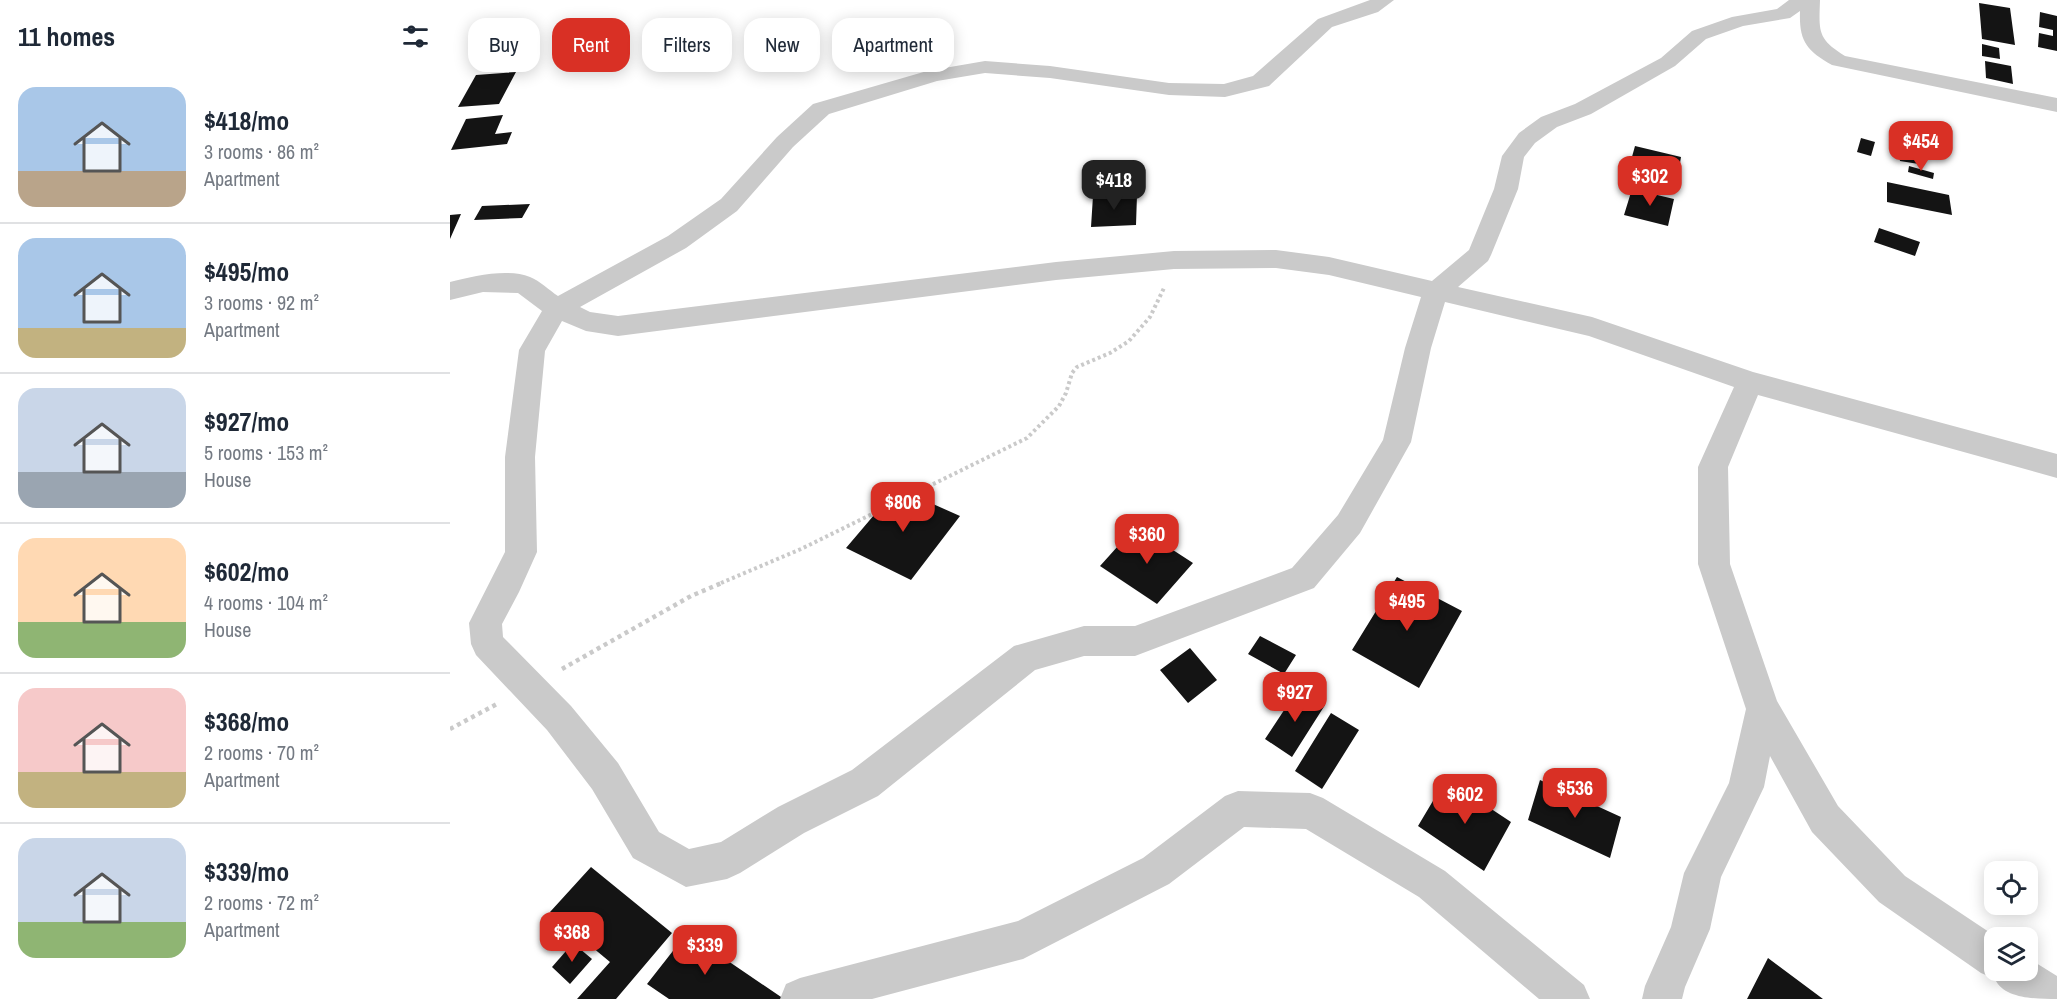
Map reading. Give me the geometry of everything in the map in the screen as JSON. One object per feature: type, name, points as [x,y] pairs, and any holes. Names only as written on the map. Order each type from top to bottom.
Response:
[{"type":"street","points":[[1384,0],[1371,8],[1325,23],[1261,81],[1225,91],[1169,88],[1050,72],[985,67],[934,75],[820,109],[785,142],[729,205],[677,242],[557,308],[532,350],[520,457],[521,552],[486,623],[488,644],[559,718],[605,776],[646,845],[686,868],[727,860],[791,820],[866,783],[1026,657],[1084,640],[1135,640],[1303,579],[1349,524],[1397,442],[1418,348],[1436,291],[1479,255],[1506,189],[1513,156],[1527,138],[1549,122],[1583,109],[1668,62],[1699,35],[1739,21],[1783,14],[1802,0]]},
{"type":"street","points":[[1810,0],[1809,36],[1819,50],[1839,61],[2057,105]]},
{"type":"street","points":[[450,291],[483,283],[523,284],[557,308],[586,321],[618,326],[1056,271],[1174,260],[1276,259],[1329,266],[1592,327],[1750,382],[2057,466]]},
{"type":"street","points":[[1750,382],[1713,467],[1714,564],[1763,709],[1825,819],[1892,889],[1984,952]]},
{"type":"street","points":[[1662,999],[1665,986],[1690,929],[1703,873],[1746,787],[1763,709]]},
{"type":"street","points":[[800,998],[1023,939],[1156,871],[1238,809],[1310,811],[1432,884],[1570,999]]},
{"type":"street","points":[[2028,981],[2057,999]]},
{"type":"path","points":[[450,729],[691,596],[801,549],[1027,438],[1053,416],[1066,393],[1073,371],[1087,360],[1109,354],[1128,343],[1144,329],[1159,302],[1174,260]]},
{"type":"building","points":[[1979,3],[2010,8],[2015,45],[1982,39]]},
{"type":"building","points":[[2040,12],[2057,16],[2057,51],[2038,47],[2039,33],[2053,36],[2053,30],[2039,27]]},
{"type":"building","points":[[1982,44],[1999,48],[2000,59],[1982,56]]},
{"type":"building","points":[[1985,61],[2011,66],[2013,84],[1986,78]]},
{"type":"building","points":[[516,72],[499,104],[458,107],[476,75]]},
{"type":"building","points":[[503,115],[495,134],[512,132],[507,144],[451,150],[466,119]]},
{"type":"building","points":[[1861,138],[1875,142],[1871,156],[1857,152]]},
{"type":"building","points":[[1897,144],[1922,148],[1925,165],[1900,161]]},
{"type":"building","points":[[1635,146],[1681,157],[1678,175],[1630,164]]},
{"type":"building","points":[[1909,166],[1934,173],[1933,179],[1908,172]]},
{"type":"building","points":[[1887,182],[1949,195],[1952,215],[1887,202]]},
{"type":"building","points":[[1632,189],[1674,199],[1668,226],[1624,215]]},
{"type":"building","points":[[1137,195],[1136,225],[1091,227],[1093,196]]},
{"type":"building","points":[[530,204],[522,218],[474,220],[482,206]]},
{"type":"building","points":[[461,214],[450,239],[450,215]]},
{"type":"building","points":[[1879,228],[1920,242],[1915,256],[1874,242]]},
{"type":"building","points":[[897,488],[960,516],[911,580],[846,548]]},
{"type":"building","points":[[1136,526],[1193,563],[1157,604],[1100,566]]},
{"type":"building","points":[[1397,577],[1462,611],[1419,688],[1352,650]]},
{"type":"building","points":[[1260,636],[1296,655],[1284,674],[1248,654]]},
{"type":"building","points":[[1190,648],[1217,680],[1188,703],[1160,670]]},
{"type":"building","points":[[1298,689],[1325,705],[1292,757],[1265,739]]},
{"type":"building","points":[[1331,713],[1359,730],[1322,789],[1295,771]]},
{"type":"building","points":[[1446,779],[1511,822],[1484,871],[1418,826]]},
{"type":"building","points":[[1540,780],[1621,817],[1610,858],[1528,820]]},
{"type":"building","points":[[591,867],[672,933],[616,999],[577,999],[610,962],[550,912]]},
{"type":"building","points":[[687,933],[784,999],[669,999],[647,984]]},
{"type":"building","points":[[573,943],[592,959],[570,984],[552,967]]},
{"type":"building","points":[[1768,958],[1823,999],[1747,999]]}]
